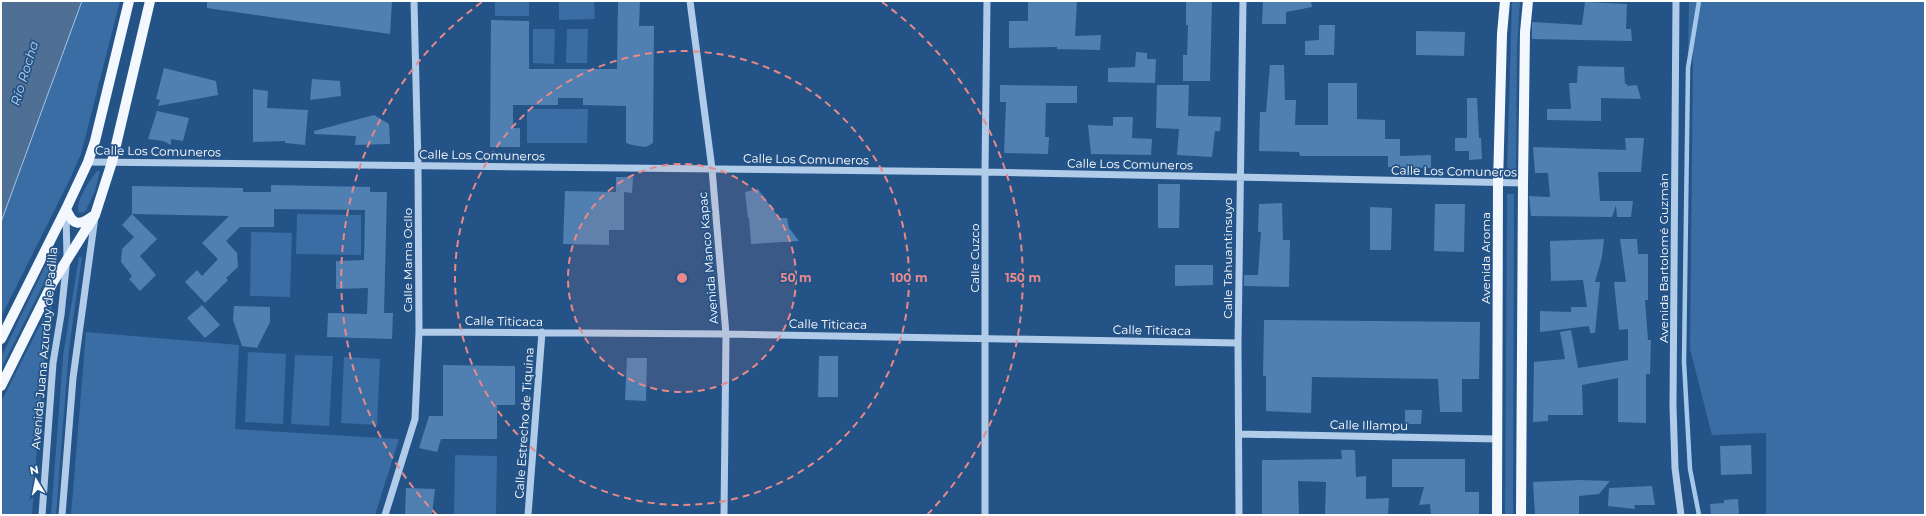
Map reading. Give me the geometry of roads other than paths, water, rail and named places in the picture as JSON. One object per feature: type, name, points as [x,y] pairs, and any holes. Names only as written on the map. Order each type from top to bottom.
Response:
[{"type":"main road","name":"Avenida Juana Azurduy de Padilla","points":[[66,209],[88,162],[95,140],[129,1]]},
{"type":"main road","points":[[1,386],[53,282],[95,215],[112,162],[150,1]]},
{"type":"main road","name":"Avenida Aroma","points":[[1497,515],[1498,182],[1502,34],[1505,1]]},
{"type":"main road","points":[[1521,515],[1525,32],[1528,1]]},
{"type":"main road","points":[[66,209],[70,218],[80,223],[95,215]]},
{"type":"main road","points":[[1,339],[66,209]]},
{"type":"street","name":"Calle Mama Ocllo","points":[[385,515],[415,419],[419,332],[418,165],[414,1]]},
{"type":"street","name":"Calle Cuzco","points":[[985,515],[985,172],[987,1]]},
{"type":"street","name":"Calle Tahuantinsuyo","points":[[1239,515],[1239,178],[1243,1]]},
{"type":"street","name":"Avenida Bartolomé Guzmán","points":[[1676,1],[1672,406],[1675,468],[1681,515]]},
{"type":"street","name":"Avenida Manco Kapac","points":[[692,3],[712,169],[726,334],[724,515]]},
{"type":"street","name":"Calle Los Comuneros","points":[[88,162],[985,172],[1523,183]]},
{"type":"street","name":"Avenida Juana Azurduy de Padilla","points":[[42,515],[53,363],[62,315],[67,258],[66,209]]},
{"type":"street","points":[[62,515],[73,378],[95,215]]},
{"type":"street","name":"Calle Titicaca","points":[[419,332],[726,334],[1238,343]]},
{"type":"street","name":"Calle Estrecho de Tiquina","points":[[528,515],[542,332]]},
{"type":"street","name":"Calle Illampu","points":[[1239,434],[1498,439]]},
{"type":"water","name":"Río Rocha","points":[[1,1],[82,1],[1,222]]},
{"type":"waterway","points":[[1699,1],[1688,68],[1684,362],[1690,469],[1699,515]]}]
